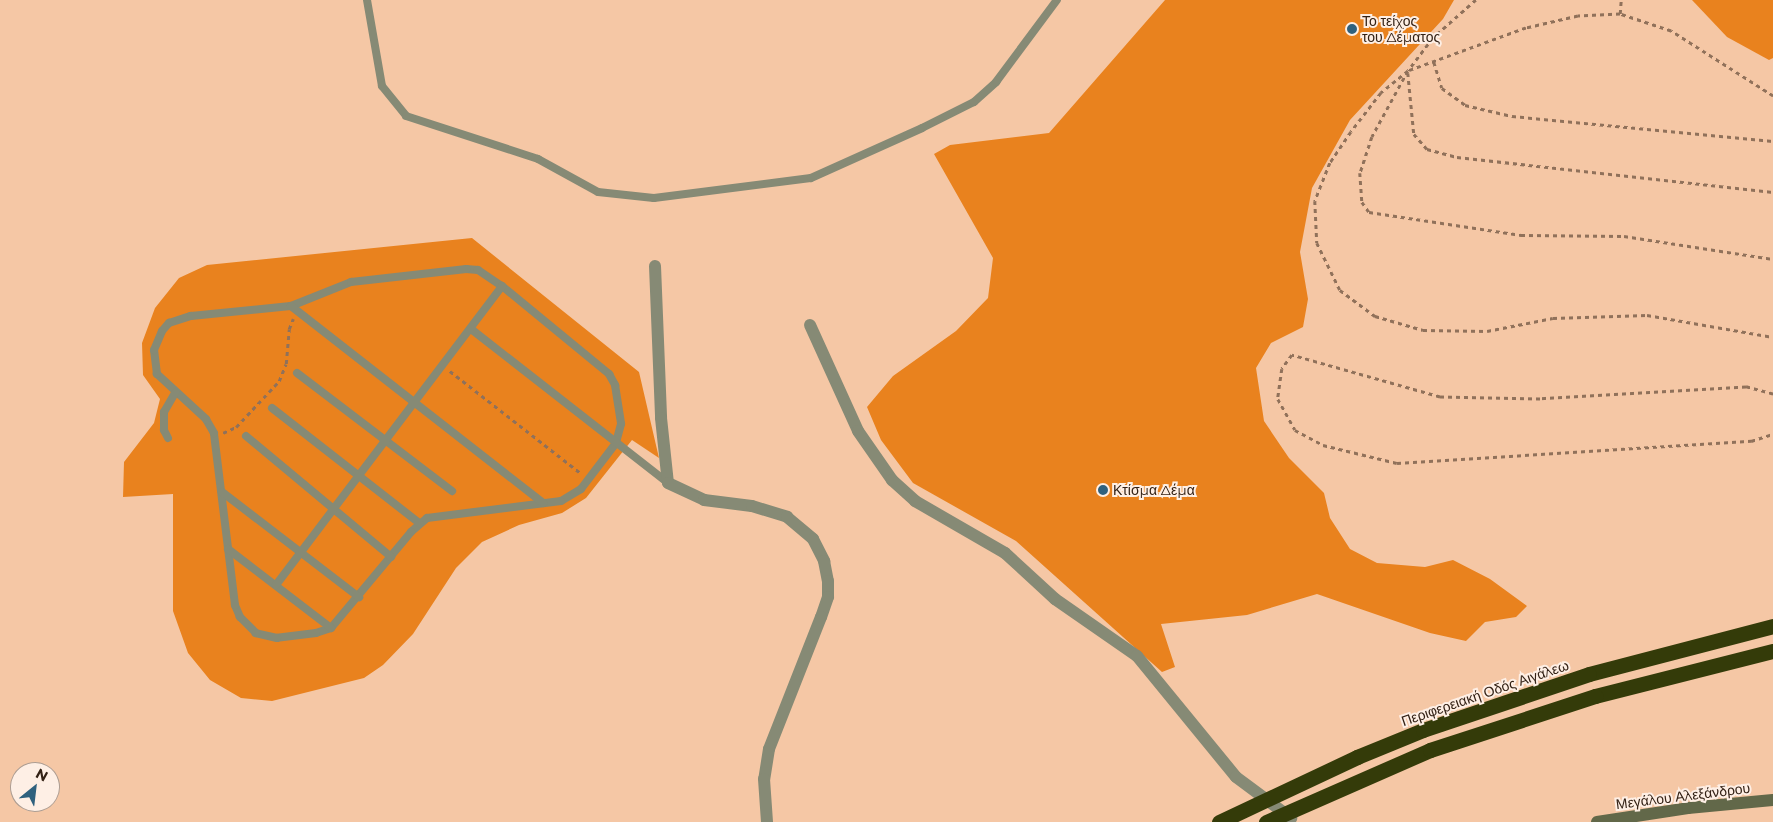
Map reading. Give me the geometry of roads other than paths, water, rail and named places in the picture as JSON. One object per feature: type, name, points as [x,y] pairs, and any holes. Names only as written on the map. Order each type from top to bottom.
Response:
[{"type":"highway","name":"Περιφερειακή Οδός Αιγάλεω","points":[[1219,822],[1357,756],[1423,730],[1589,674],[1773,626]]},
{"type":"highway","points":[[1266,822],[1430,750],[1595,696],[1773,651]]},
{"type":"main road","name":"Μεγάλου Αλεξάνδρου","points":[[1597,822],[1688,808],[1773,800]]},
{"type":"street","points":[[655,266],[661,418],[668,483],[704,500],[752,506],[787,517],[813,539],[824,561],[828,597],[769,749],[764,779],[767,822]]},
{"type":"street","points":[[810,325],[858,431],[892,480],[915,501],[1005,553],[1055,598],[1137,656],[1236,777],[1292,818],[1274,822]]},
{"type":"lane","points":[[366,0],[382,86],[406,116],[538,159],[598,192],[654,198],[811,178],[922,128],[974,102],[996,82],[1057,0]]},
{"type":"lane","points":[[466,269],[478,270],[502,286],[609,374],[615,385],[621,424],[616,443],[589,480],[572,496],[544,503],[437,515],[418,523],[359,597],[331,628],[316,633],[277,638],[261,635],[247,627],[235,605],[214,433],[198,411],[175,393],[157,374],[154,362],[157,340],[170,323],[191,316],[294,309],[351,282],[466,269]]},
{"type":"lane","points":[[276,585],[502,286]]},
{"type":"lane","points":[[294,309],[544,503]]},
{"type":"lane","points":[[471,329],[668,483]]},
{"type":"lane","points":[[298,372],[452,491]]},
{"type":"lane","points":[[168,438],[164,430],[164,412],[175,393]]},
{"type":"lane","points":[[272,408],[418,523]]},
{"type":"lane","points":[[246,436],[391,557]]},
{"type":"lane","points":[[222,492],[359,597]]},
{"type":"lane","points":[[228,549],[331,628]]},
{"type":"place","name":"Το τείχος του Δέματος","points":[[1352,29]]},
{"type":"place","name":"Κτίσμα Δέμα","points":[[1103,490]]}]
